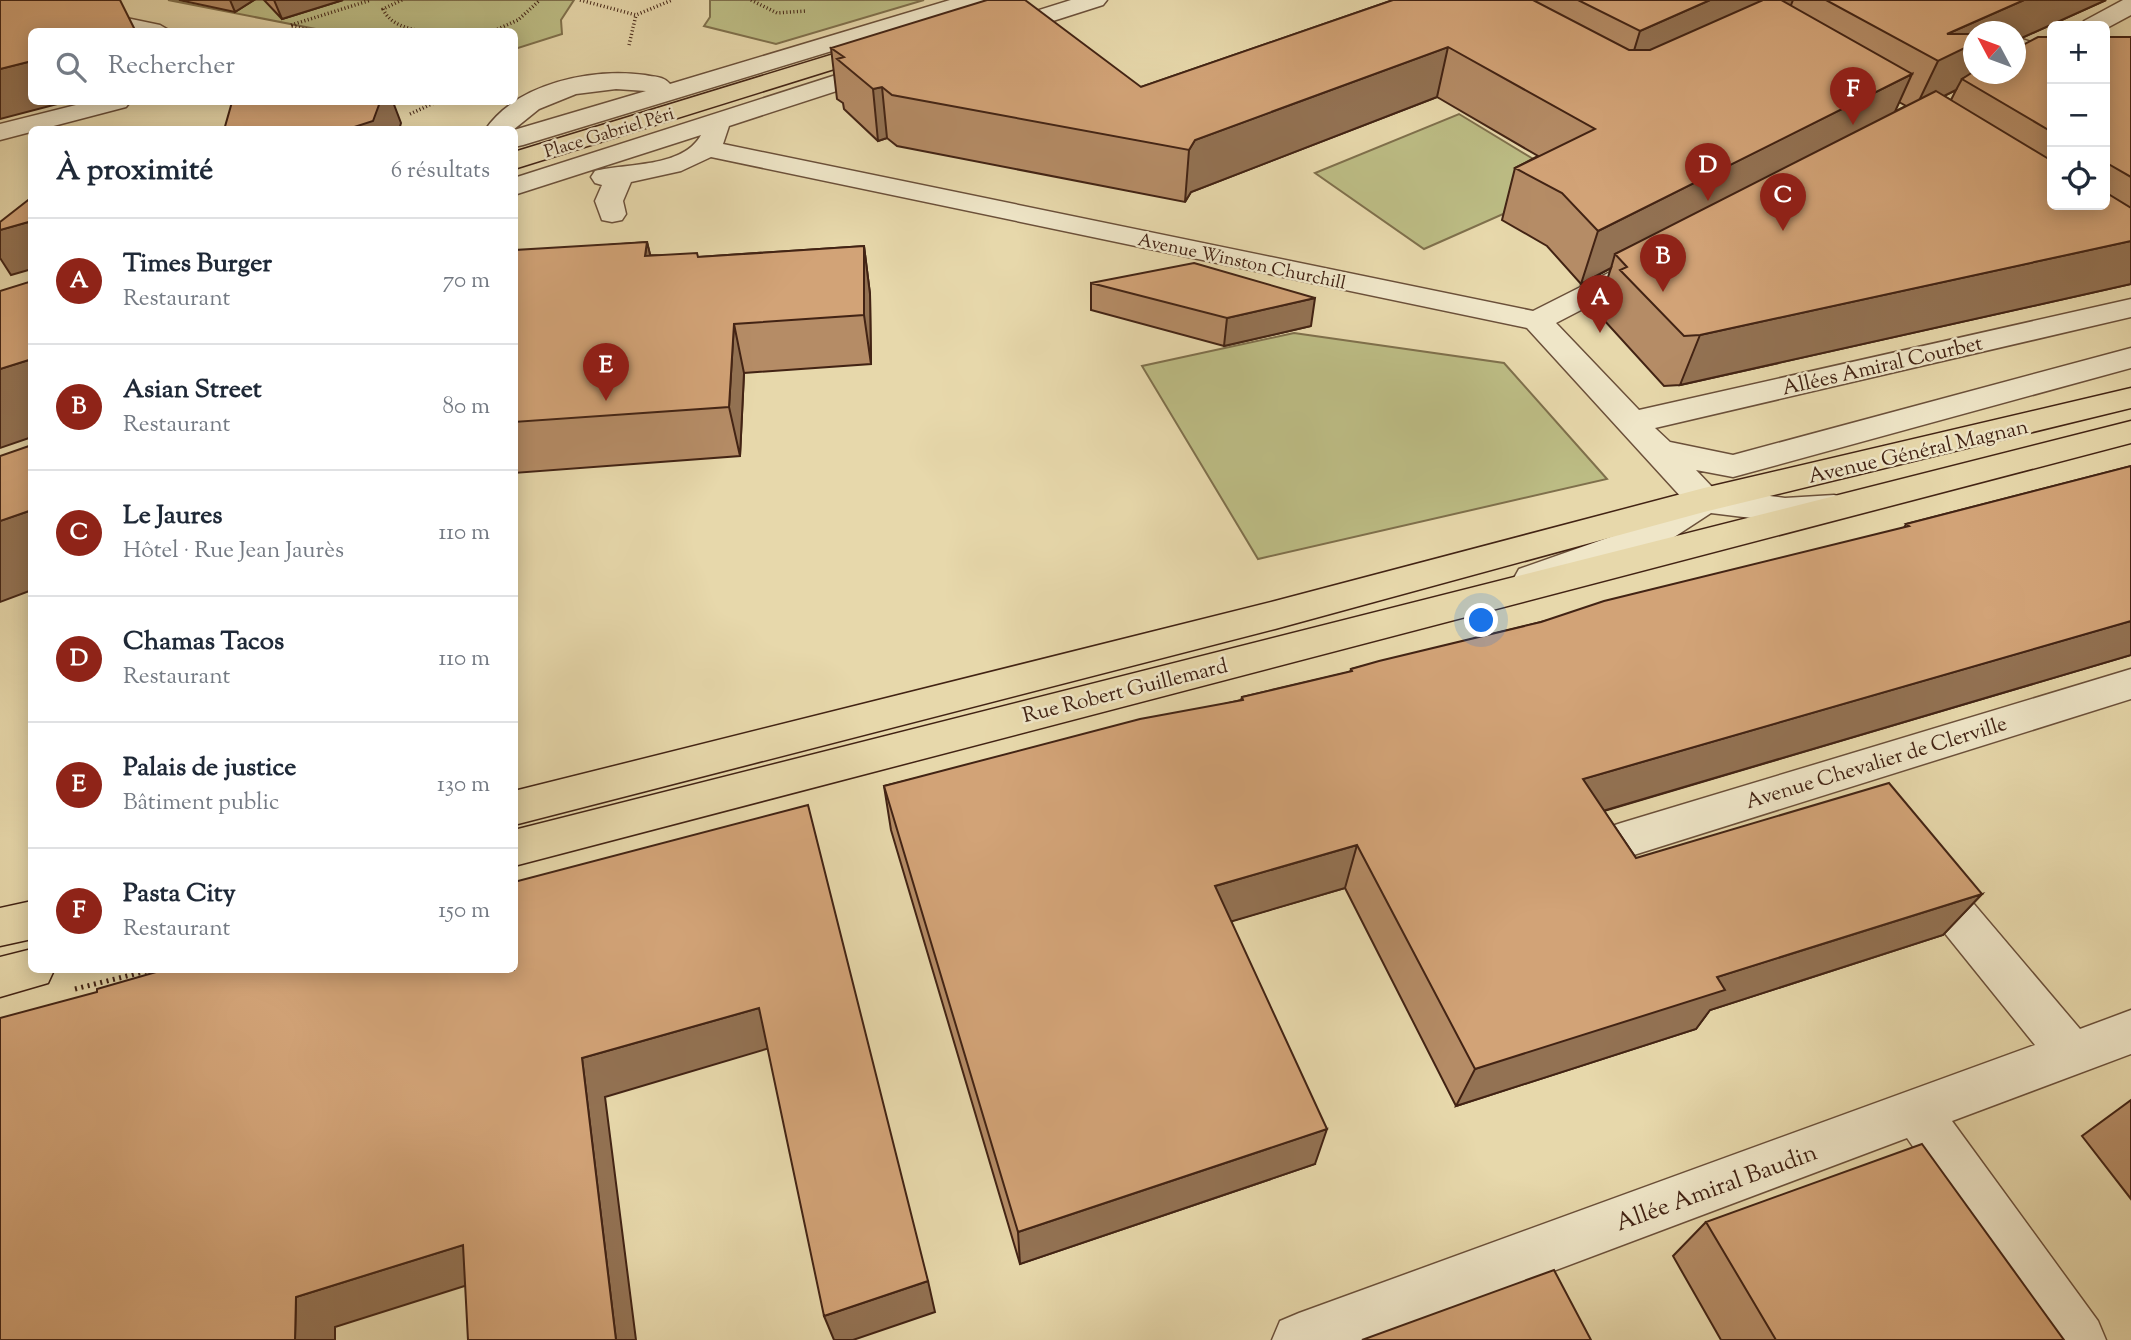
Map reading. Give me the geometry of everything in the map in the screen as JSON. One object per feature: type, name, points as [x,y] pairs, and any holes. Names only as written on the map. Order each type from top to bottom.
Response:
[{"type":"main road","points":[[709,112],[1031,0]]},
{"type":"main road","name":"Place Gabriel Péri","points":[[518,162],[709,112]]},
{"type":"main road","name":"Avenue Général Magnan","points":[[1704,500],[2131,398]]},
{"type":"main road","name":"Avenue Général Magnan","points":[[1736,535],[2131,432]]},
{"type":"main road","name":"Rue Robert Guillemard","points":[[518,807],[1261,618],[1704,500]]},
{"type":"main road","name":"Rue Robert Guillemard","points":[[518,847],[1736,535]]},
{"type":"main road","points":[[0,927],[28,921]]},
{"type":"main road","points":[[0,977],[28,970]]},
{"type":"street","points":[[6,0],[141,28]]},
{"type":"street","points":[[518,138],[975,0]]},
{"type":"street","points":[[977,37],[1095,0]]},
{"type":"street","points":[[2102,21],[2131,5]]},
{"type":"street","points":[[2026,47],[2047,53]]},
{"type":"street","points":[[2026,65],[2047,54]]},
{"type":"street","points":[[518,186],[709,112],[912,58]]},
{"type":"street","name":"Place Gabriel Péri","points":[[518,102],[586,85],[621,82],[678,90],[709,112]]},
{"type":"street","points":[[0,132],[105,105]]},
{"type":"street","name":"Place Gabriel Péri","points":[[500,126],[511,105]]},
{"type":"street","points":[[709,112],[716,135],[709,149]]},
{"type":"street","name":"Place Gabriel Péri","points":[[518,165],[546,177],[586,179],[620,176],[674,164],[709,149]]},
{"type":"street","name":"Avenue Winston Churchill","points":[[709,149],[1537,321]]},
{"type":"street","points":[[612,214],[609,201],[620,176]]},
{"type":"street","points":[[1671,252],[1537,321],[1704,500],[1785,510],[1854,506]]},
{"type":"street","name":"Allées Amiral Courbet","points":[[1633,422],[2131,308]]},
{"type":"street","points":[[1661,452],[1733,466],[2131,358]]},
{"type":"street","points":[[1455,605],[1656,533],[1687,517],[1704,500]]},
{"type":"street","name":"Avenue Chevalier de Clerville","points":[[1621,841],[1853,789],[2131,684]]},
{"type":"street","points":[[1902,849],[2071,1054]]},
{"type":"street","name":"Allée Amiral Baudin","points":[[1299,1340],[2131,1032]]},
{"type":"street","points":[[1917,1112],[2078,1340]]},
{"type":"path","points":[[302,28],[291,25],[371,0]]},
{"type":"path","points":[[402,0],[383,9],[385,15],[405,28]]},
{"type":"path","points":[[506,28],[532,12],[540,0]]},
{"type":"path","points":[[580,0],[636,15],[672,0]]},
{"type":"path","points":[[751,0],[777,13],[815,9]]},
{"type":"path","points":[[628,49],[636,15]]},
{"type":"path","points":[[411,114],[430,105]]},
{"type":"green space","points":[[168,0],[574,0],[561,20],[562,34],[518,48],[518,28],[311,28]]},
{"type":"green space","points":[[710,0],[924,0],[776,44],[704,26],[710,17]]},
{"type":"green space","points":[[1459,114],[1573,183],[1424,249],[1315,173]]},
{"type":"green space","points":[[1294,333],[1504,363],[1607,479],[1258,559],[1142,366]]},
{"type":"building","points":[[0,0],[120,0],[134,28],[28,28],[28,62],[0,69]]},
{"type":"building","points":[[987,0],[1025,0],[1141,87],[1393,0],[1533,0],[1629,50],[1650,50],[1763,0],[1781,0],[1912,74],[1598,231],[1562,193],[1515,168],[1595,129],[1448,47],[1195,140],[1189,150],[892,95],[882,87],[873,89],[837,59],[844,57],[831,48]]},
{"type":"building","points":[[1578,0],[1710,0],[1640,31]]},
{"type":"building","points":[[1826,0],[2024,0],[1976,21],[1963,21],[1963,27],[1947,34],[1963,34],[1963,49],[1938,61]]},
{"type":"building","points":[[2038,37],[2047,37],[2047,129],[1970,84],[2026,84],[2026,43]]},
{"type":"building","points":[[2110,37],[2131,37],[2131,177],[2110,165]]},
{"type":"building","points":[[1936,91],[2047,158],[2047,210],[2110,210],[2110,195],[2131,208],[2131,241],[1700,335],[1684,336],[1620,270],[1627,267],[1615,254]]},
{"type":"building","points":[[231,105],[379,105],[373,121],[357,126],[225,126]]},
{"type":"building","points":[[28,200],[28,222],[0,230],[0,222]]},
{"type":"building","points":[[647,242],[645,256],[697,253],[698,257],[864,246],[864,315],[734,324],[729,407],[518,422],[518,250]]},
{"type":"building","points":[[1194,263],[1315,298],[1227,318],[1091,283]]},
{"type":"building","points":[[28,282],[28,360],[0,369],[0,291]]},
{"type":"building","points":[[28,446],[28,511],[0,521],[0,456]]},
{"type":"building","points":[[2131,466],[2131,621],[1583,779],[1636,858],[1889,783],[1982,894],[1717,977],[1725,990],[1475,1069],[1357,845],[1215,886],[1327,1129],[1018,1232],[884,786],[1140,719],[1243,700],[1242,697],[1352,671],[1351,669],[1379,661],[1541,622],[1604,601],[1909,526],[1906,524]]},
{"type":"building","points":[[808,805],[928,1281],[824,1316],[759,1008],[582,1058],[616,1340],[468,1340],[463,1245],[296,1297],[295,1340],[0,1340],[0,1018],[97,992],[97,989],[153,973],[518,973],[518,881]]},
{"type":"building","points":[[1922,1144],[2064,1340],[1776,1340],[1706,1222]]},
{"type":"building","points":[[1554,1270],[1591,1340],[1362,1340]]},
{"type":"place","name":"Pasta City","points":[[1853,125]]},
{"type":"place","name":"Chamas Tacos","points":[[1708,201]]},
{"type":"place","name":"Le Jaures","points":[[1783,231]]},
{"type":"place","name":"Asian Street","points":[[1663,292]]},
{"type":"place","name":"Times Burger","points":[[1600,333]]},
{"type":"place","name":"Palais de justice","points":[[606,401]]}]
